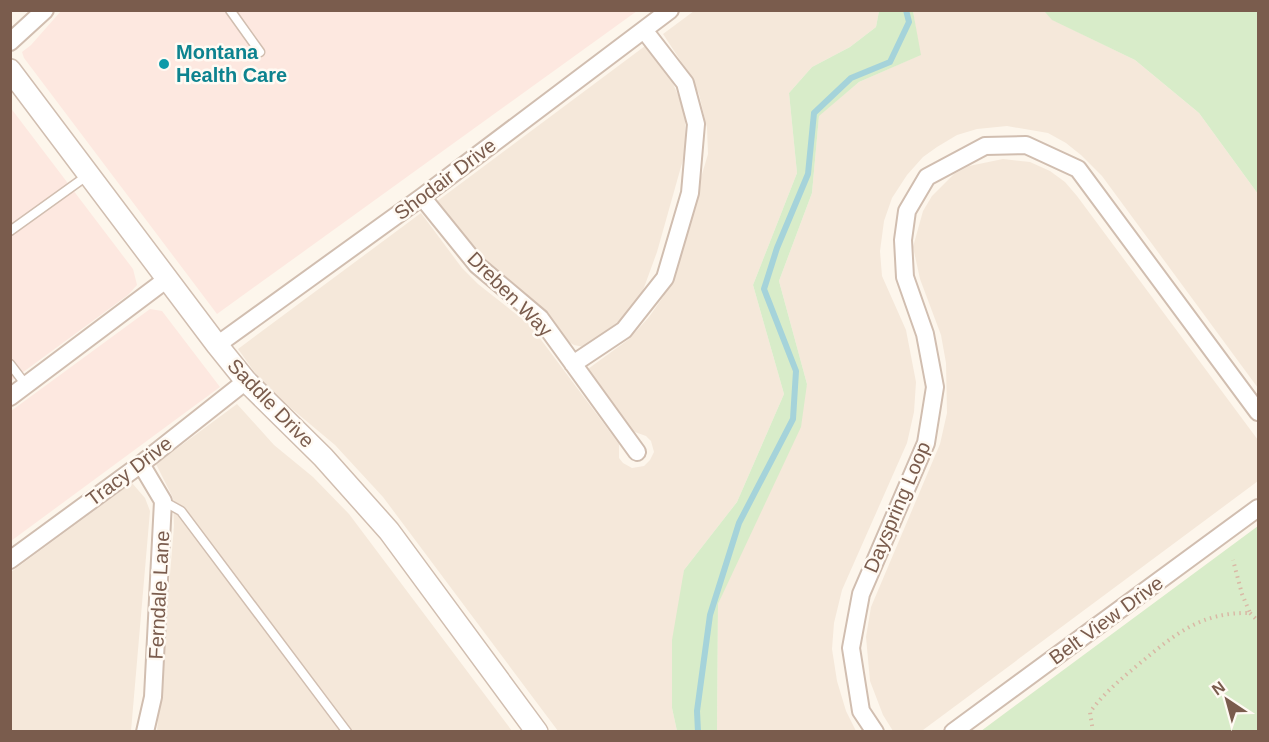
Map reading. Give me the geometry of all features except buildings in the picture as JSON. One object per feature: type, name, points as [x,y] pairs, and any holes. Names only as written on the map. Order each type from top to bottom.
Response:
[{"type":"street","points":[[10,42],[45,10]]},
{"type":"street","name":"Shodair Drive","points":[[217,345],[422,197],[670,10]]},
{"type":"street","points":[[573,364],[624,330],[665,279],[690,194],[696,124],[685,83],[644,30]]},
{"type":"street","name":"Saddle Drive","points":[[10,70],[246,381],[323,457],[389,531],[537,732]]},
{"type":"street","name":"Dayspring Loop","points":[[875,732],[861,711],[851,648],[861,594],[926,443],[935,387],[925,334],[905,277],[903,240],[907,211],[927,177],[985,146],[1026,145],[1078,168],[1258,412]]},
{"type":"street","name":"Dreben Way","points":[[422,197],[477,265],[540,318],[637,452]]},
{"type":"street","points":[[10,398],[167,279]]},
{"type":"street","name":"Tracy Drive","points":[[10,560],[141,464],[246,381]]},
{"type":"street","points":[[141,464],[163,501]]},
{"type":"street","name":"Ferndale Lane","points":[[145,732],[153,697],[163,501]]},
{"type":"street","name":"Belt View Drive","points":[[953,732],[1258,508]]},
{"type":"lane","points":[[230,10],[260,52]]},
{"type":"lane","points":[[10,231],[89,174]]},
{"type":"lane","points":[[10,364],[26,385]]},
{"type":"lane","points":[[163,501],[181,511],[348,732]]},
{"type":"path","points":[[1233,560],[1242,594],[1250,613],[1258,621]]},
{"type":"path","points":[[1093,732],[1090,712],[1104,693],[1174,635],[1203,620],[1250,613]]},
{"type":"shaded area","points":[[61,11],[637,11],[217,314],[24,58],[22,52]]},
{"type":"shaded area","points":[[694,11],[879,11],[876,27],[850,47],[812,67],[789,93],[797,173],[753,285],[784,394],[737,502],[684,570],[672,708],[677,731],[558,731],[383,497],[335,445],[258,377],[238,349],[421,213],[462,268],[478,284],[530,325],[619,444],[619,458],[623,463],[632,468],[644,466],[654,452],[651,441],[646,436],[632,431],[588,369],[629,339],[663,297],[671,279],[708,154],[707,128],[699,94],[663,34]]},
{"type":"shaded area","points":[[913,11],[1044,11],[1053,20],[1135,60],[1199,113],[1258,194],[1258,388],[1102,176],[1066,143],[1048,133],[1007,126],[977,129],[957,135],[937,147],[923,157],[907,175],[892,198],[884,221],[880,251],[882,276],[906,330],[916,382],[914,412],[907,443],[842,590],[834,623],[832,649],[837,681],[846,711],[856,731],[717,732],[718,604],[807,384],[779,281],[812,193],[819,115],[859,82],[920,55]]},
{"type":"shaded area","points":[[645,46],[672,81],[680,100],[685,119],[686,149],[657,252],[642,293],[622,319],[584,347],[574,345],[567,341],[544,312],[489,267],[436,202]]},
{"type":"shaded area","points":[[10,107],[133,269],[137,285],[128,295],[11,381]]},
{"type":"shaded area","points":[[1003,159],[1030,162],[1050,171],[1065,182],[1077,196],[1258,440],[1258,481],[923,730],[893,731],[883,715],[870,681],[866,637],[871,607],[940,444],[947,413],[946,363],[941,335],[920,279],[913,247],[923,211],[932,196],[954,174],[969,166]]},
{"type":"shaded area","points":[[150,309],[162,311],[220,387],[11,541],[11,411]]},
{"type":"shaded area","points":[[237,404],[274,445],[313,477],[349,514],[512,731],[157,731],[174,526],[173,498],[156,464]]},
{"type":"shaded area","points":[[132,483],[145,498],[150,511],[131,731],[11,731],[11,572]]},
{"type":"green space","points":[[879,11],[913,11],[921,55],[859,82],[819,116],[812,193],[779,281],[807,384],[801,427],[718,604],[717,731],[677,731],[672,708],[672,640],[684,570],[737,502],[784,394],[753,285],[797,173],[789,93],[812,67],[850,47],[876,27]]},
{"type":"green space","points":[[1044,11],[1258,11],[1258,194],[1199,113],[1135,60],[1052,20]]},
{"type":"green space","points":[[1258,526],[1258,731],[981,731]]},
{"type":"waterway","points":[[698,732],[697,711],[710,615],[739,523],[793,419],[796,371],[764,289],[777,248],[808,174],[814,113],[851,78],[890,62],[909,22],[906,10]]},
{"type":"place","name":"Montana Health Care","points":[[164,64]]}]
